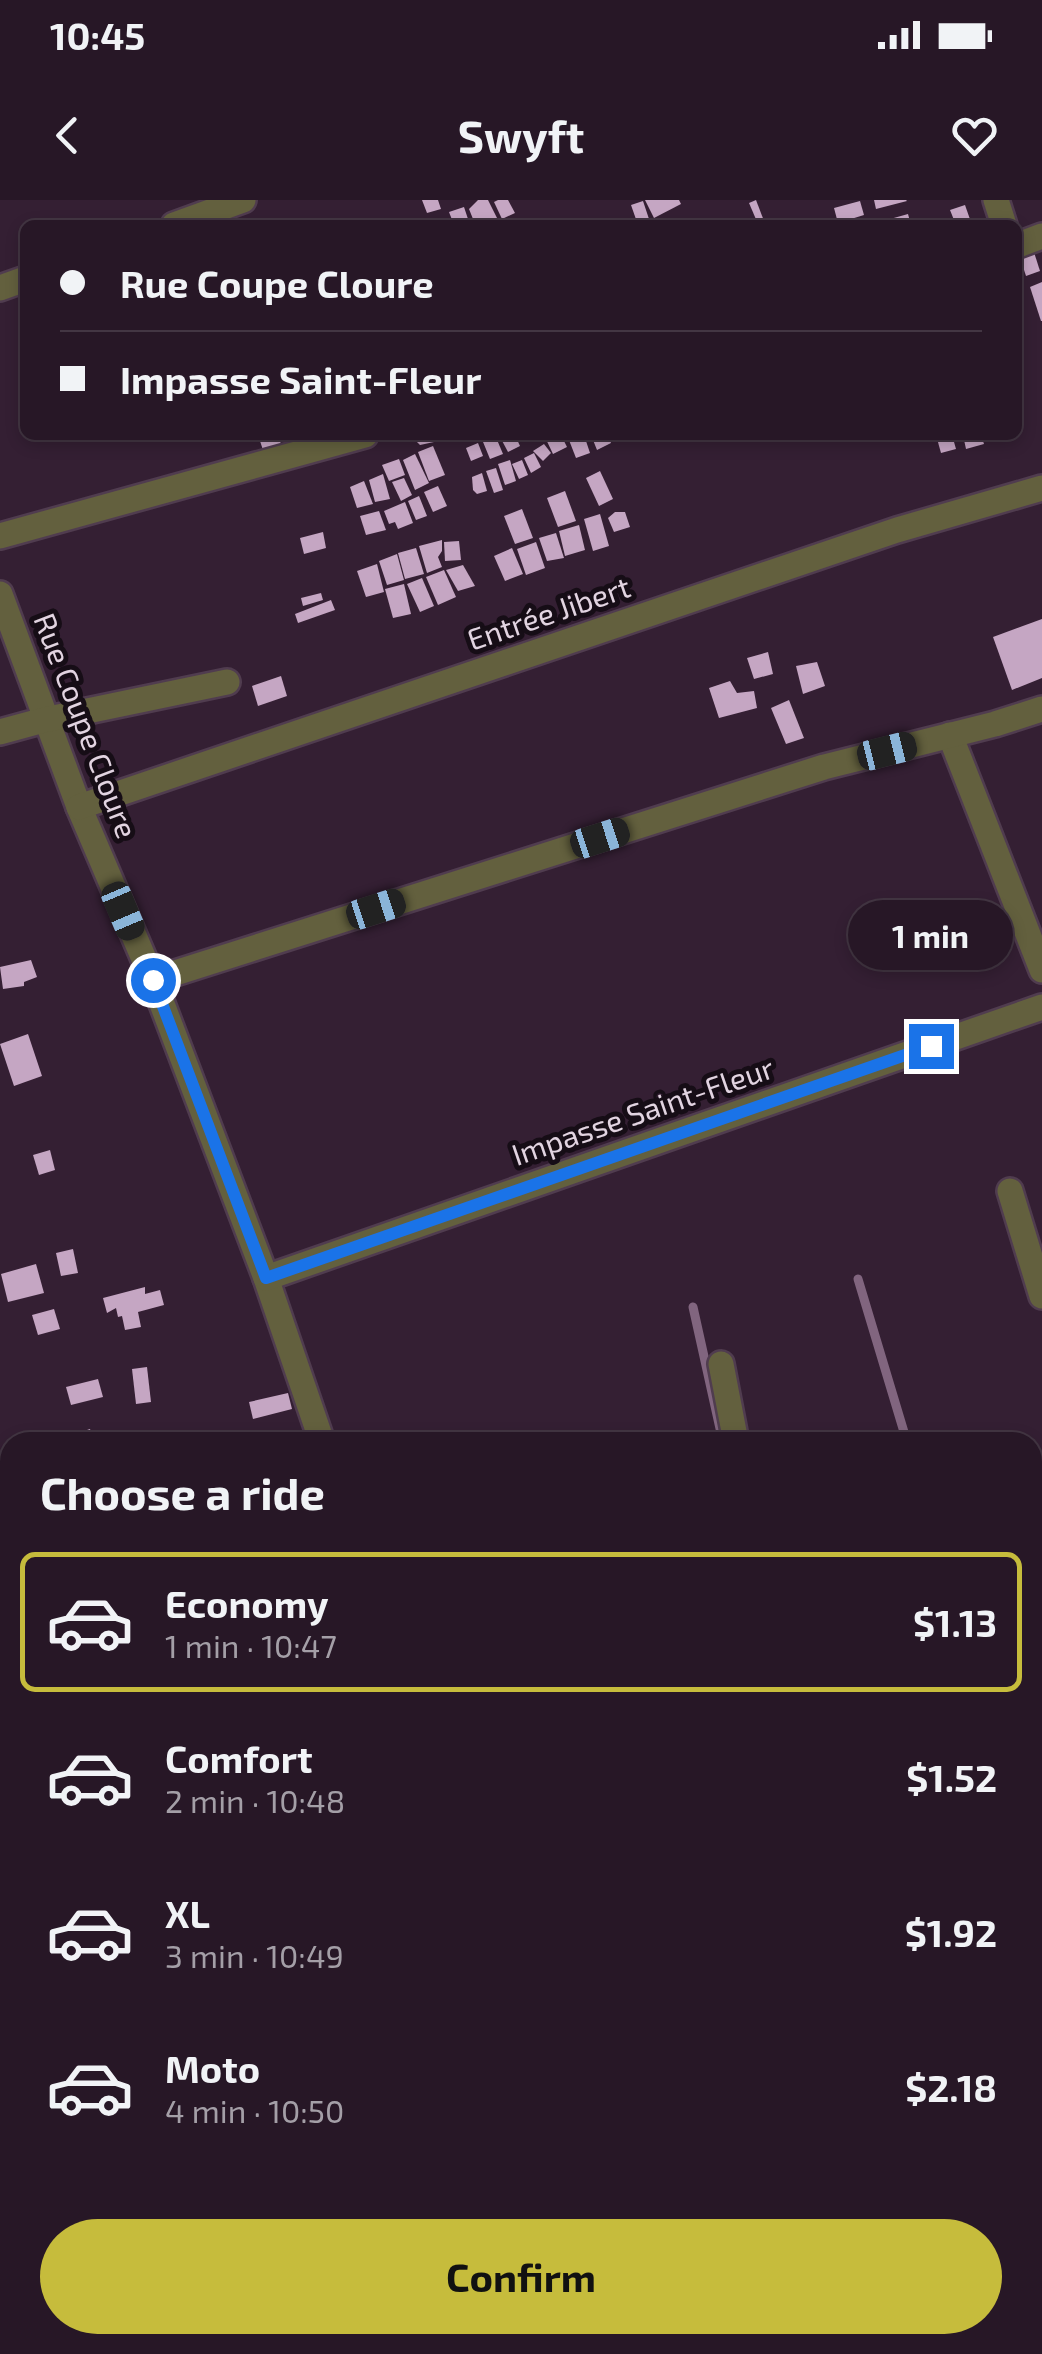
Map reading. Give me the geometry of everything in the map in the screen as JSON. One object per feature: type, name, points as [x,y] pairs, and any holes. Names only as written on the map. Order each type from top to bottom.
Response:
[{"type":"street","points":[[188,220],[243,200]]},
{"type":"street","points":[[0,536],[347,440]]},
{"type":"street","name":"Entrée Jibert","points":[[79,807],[897,530],[1042,488]]},
{"type":"street","name":"Rue Coupe Cloure","points":[[0,594],[44,720],[153,980],[266,1278],[319,1432]]},
{"type":"street","points":[[0,732],[227,682]]},
{"type":"street","points":[[153,980],[824,766],[1042,709]]},
{"type":"street","points":[[950,736],[1042,970]]},
{"type":"street","name":"Impasse Saint-Fleur","points":[[266,1278],[1042,1007]]},
{"type":"street","points":[[1010,1191],[1042,1296]]},
{"type":"street","points":[[721,1364],[734,1432]]},
{"type":"building","points":[[422,200],[438,200],[441,209],[427,213]]},
{"type":"building","points":[[478,200],[488,200],[498,220],[473,220],[469,209]]},
{"type":"building","points":[[508,200],[515,213],[502,219],[494,202]]},
{"type":"building","points":[[645,200],[679,200],[681,204],[654,218]]},
{"type":"building","points":[[756,200],[764,220],[756,220],[749,203]]},
{"type":"building","points":[[874,200],[906,200],[907,201],[876,209]]},
{"type":"building","points":[[643,201],[649,220],[636,220],[631,205]]},
{"type":"building","points":[[860,201],[864,215],[837,220],[834,208]]},
{"type":"building","points":[[965,205],[970,220],[954,220],[950,210]]},
{"type":"building","points":[[464,207],[468,220],[452,220],[449,212]]},
{"type":"building","points":[[908,214],[910,220],[887,220]]},
{"type":"building","points":[[1032,246],[1040,271],[1026,276],[1022,250]]},
{"type":"building","points":[[1042,282],[1042,321],[1041,321],[1030,287]]},
{"type":"building","points":[[260,440],[280,440],[282,447],[264,453]]},
{"type":"building","points":[[482,440],[497,440],[503,454],[490,459]]},
{"type":"building","points":[[502,440],[517,440],[520,446],[508,452]]},
{"type":"building","points":[[546,440],[564,440],[567,447],[553,454]]},
{"type":"building","points":[[569,440],[586,440],[590,453],[576,458]]},
{"type":"building","points":[[593,440],[610,440],[611,443],[597,450]]},
{"type":"building","points":[[937,440],[953,440],[956,449],[941,453]]},
{"type":"building","points":[[964,440],[983,440],[984,444],[966,449]]},
{"type":"building","points":[[478,443],[483,456],[471,461],[466,448]]},
{"type":"building","points":[[544,444],[551,453],[543,461],[533,451]]},
{"type":"building","points":[[433,446],[445,475],[429,481],[418,452]]},
{"type":"building","points":[[534,453],[541,467],[531,473],[524,458]]},
{"type":"building","points":[[415,454],[429,483],[415,490],[403,460]]},
{"type":"building","points":[[399,459],[405,475],[389,481],[382,465]]},
{"type":"building","points":[[510,460],[516,481],[505,485],[498,464]]},
{"type":"building","points":[[522,460],[528,475],[519,479],[512,464]]},
{"type":"building","points":[[496,468],[503,490],[494,493],[486,471]]},
{"type":"building","points":[[600,471],[613,499],[599,506],[586,478]]},
{"type":"building","points":[[482,473],[487,491],[477,494],[472,477]]},
{"type":"building","points":[[383,474],[390,499],[375,502],[369,480]]},
{"type":"building","points":[[404,478],[412,495],[401,501],[392,482]]},
{"type":"building","points":[[364,481],[373,504],[357,508],[350,487]]},
{"type":"building","points":[[438,486],[447,506],[433,512],[424,492]]},
{"type":"building","points":[[565,491],[576,521],[558,527],[547,498]]},
{"type":"building","points":[[419,496],[427,516],[416,520],[408,501]]},
{"type":"building","points":[[405,502],[413,523],[398,529],[395,522],[389,524],[384,511]]},
{"type":"building","points":[[522,509],[533,538],[515,544],[504,516]]},
{"type":"building","points":[[379,511],[386,530],[366,535],[360,516]]},
{"type":"building","points":[[615,512],[625,512],[630,527],[614,532],[608,518]]},
{"type":"building","points":[[600,514],[609,546],[593,551],[584,519]]},
{"type":"building","points":[[579,525],[585,550],[565,556],[559,531]]},
{"type":"building","points":[[323,532],[326,548],[304,554],[300,538]]},
{"type":"building","points":[[556,533],[564,558],[547,561],[539,538]]},
{"type":"building","points":[[442,540],[438,557],[442,567],[427,573],[419,546]]},
{"type":"building","points":[[459,541],[461,560],[445,561],[444,542]]},
{"type":"building","points":[[536,542],[545,568],[526,575],[517,549]]},
{"type":"building","points":[[416,548],[424,574],[405,579],[398,553]]},
{"type":"building","points":[[512,548],[523,574],[505,581],[494,556]]},
{"type":"building","points":[[397,554],[404,580],[387,585],[379,561]]},
{"type":"building","points":[[377,564],[384,592],[366,597],[357,571]]},
{"type":"building","points":[[463,565],[475,586],[458,591],[446,570]]},
{"type":"building","points":[[444,570],[456,597],[438,605],[426,577]]},
{"type":"building","points":[[422,578],[434,606],[420,612],[407,584]]},
{"type":"building","points":[[404,584],[411,614],[393,618],[385,589]]},
{"type":"building","points":[[321,593],[323,600],[303,606],[301,598]]},
{"type":"building","points":[[331,600],[335,610],[298,623],[295,614]]},
{"type":"building","points":[[1042,619],[1042,678],[1012,690],[993,637]]},
{"type":"building","points":[[768,652],[773,674],[754,679],[747,658]]},
{"type":"building","points":[[817,662],[825,686],[803,694],[796,666]]},
{"type":"building","points":[[281,676],[287,696],[258,706],[252,686]]},
{"type":"building","points":[[730,681],[737,693],[754,691],[757,708],[719,718],[709,688]]},
{"type":"building","points":[[789,700],[804,738],[786,744],[771,708]]},
{"type":"building","points":[[31,960],[37,977],[24,982],[24,986],[3,989],[0,967]]},
{"type":"building","points":[[28,1034],[42,1076],[14,1086],[0,1044]]},
{"type":"building","points":[[50,1150],[55,1170],[39,1175],[33,1155]]},
{"type":"building","points":[[73,1249],[78,1273],[61,1276],[56,1253]]},
{"type":"building","points":[[36,1264],[44,1293],[8,1302],[1,1274]]},
{"type":"building","points":[[145,1287],[145,1294],[160,1290],[164,1305],[138,1312],[141,1327],[125,1330],[122,1316],[118,1317],[116,1308],[107,1313],[103,1298]]},
{"type":"building","points":[[54,1309],[60,1329],[38,1335],[32,1315]]},
{"type":"building","points":[[147,1367],[151,1402],[136,1404],[132,1369]]},
{"type":"building","points":[[98,1379],[103,1397],[71,1405],[66,1387]]},
{"type":"building","points":[[288,1393],[292,1409],[253,1419],[249,1402]]},
{"type":"waterway","points":[[858,1279],[904,1432]]},
{"type":"waterway","points":[[693,1307],[721,1432]]},
{"type":"route","points":[[153,980],[266,1278],[931,1046]]}]
